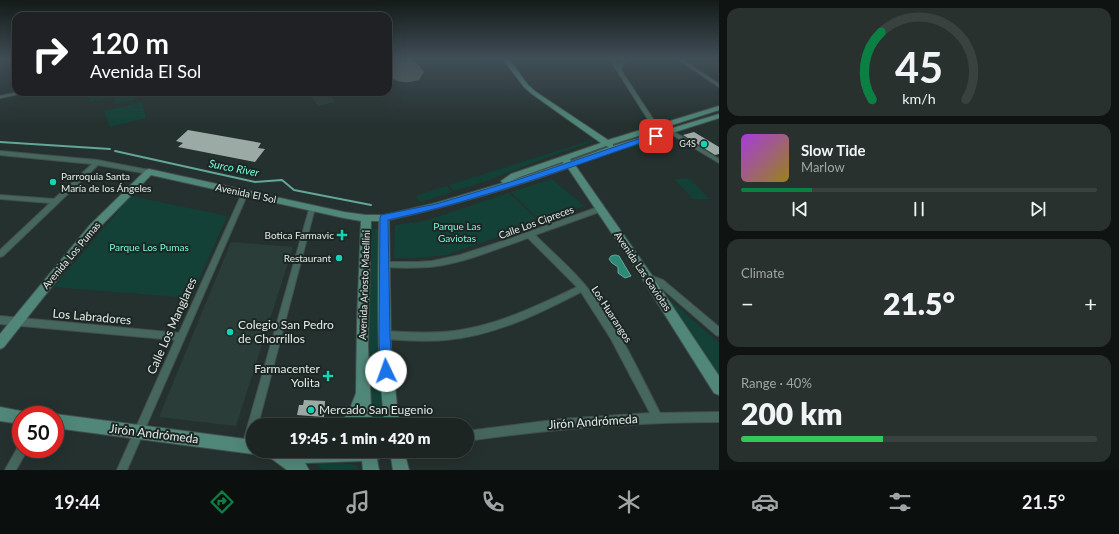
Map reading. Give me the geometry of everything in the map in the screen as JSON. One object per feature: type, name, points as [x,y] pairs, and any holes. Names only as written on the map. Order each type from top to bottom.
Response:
[{"type":"main road","points":[[521,80],[534,93],[615,148]]},
{"type":"main road","name":"Avenida El Sol","points":[[149,172],[312,208],[366,218],[384,218],[437,206],[519,182],[608,143],[719,108]]},
{"type":"main road","name":"Avenida El Sol","points":[[566,161],[615,148],[719,116]]},
{"type":"main road","name":"Avenida Las Gaviotas","points":[[566,161],[647,277],[719,388]]},
{"type":"main road","name":"Avenida Los Pumas","points":[[0,343],[93,228],[149,172]]},
{"type":"main road","name":"Avenida Ariosto Matellini","points":[[364,418],[362,392],[361,336],[366,218]]},
{"type":"main road","name":"Avenida Ariosto Matellini","points":[[384,218],[384,335],[391,418]]},
{"type":"main road","points":[[352,418],[357,410],[362,392]]},
{"type":"main road","points":[[0,414],[12,416]]},
{"type":"main road","name":"Jirón Andrómeda","points":[[64,422],[246,446]]},
{"type":"main road","points":[[307,459],[321,458]]},
{"type":"main road","points":[[372,470],[373,458]]},
{"type":"main road","points":[[398,458],[401,470]]},
{"type":"street","points":[[625,80],[651,120],[719,161]]},
{"type":"street","points":[[710,80],[719,86]]},
{"type":"street","points":[[0,97],[12,95]]},
{"type":"street","name":"Avenida El Sol","points":[[0,153],[97,162],[149,172]]},
{"type":"street","points":[[1,251],[97,162]]},
{"type":"street","name":"Calle Los Manglares","points":[[122,470],[245,193]]},
{"type":"street","points":[[0,196],[54,201]]},
{"type":"street","points":[[258,418],[312,208]]},
{"type":"street","name":"Calle Los Cipreces","points":[[384,264],[420,265],[447,262],[530,235],[600,209]]},
{"type":"street","name":"Los Huarangos","points":[[530,235],[583,288],[616,338],[657,418]]},
{"type":"street","points":[[647,277],[660,282],[719,332]]},
{"type":"street","points":[[384,335],[444,336],[485,329],[513,320],[583,288]]},
{"type":"street","name":"Los Labradores","points":[[0,320],[181,337]]},
{"type":"street","name":"Jirón Andrómeda","points":[[474,435],[554,424],[657,418],[719,417]]},
{"type":"street","points":[[10,470],[17,458]]},
{"type":"shaded area","points":[[310,96],[331,96],[336,102],[318,106]]},
{"type":"shaded area","name":"Colegio San Pedro de Chorrillos","points":[[231,242],[293,247],[236,426],[159,417]]},
{"type":"shaded area","points":[[611,256],[619,256],[631,276],[625,278],[618,273],[618,267],[609,259]]},
{"type":"green space","points":[[88,96],[108,96],[108,98],[89,102]]},
{"type":"green space","points":[[115,96],[136,96],[135,100],[114,103]]},
{"type":"green space","points":[[142,102],[146,118],[110,127],[104,111]]},
{"type":"green space","points":[[592,140],[594,141],[484,182],[478,176]]},
{"type":"green space","points":[[477,176],[483,182],[454,191],[449,185]]},
{"type":"green space","points":[[689,178],[709,199],[693,199],[674,179]]},
{"type":"green space","points":[[552,179],[584,206],[541,221],[511,192]]},
{"type":"green space","points":[[446,186],[452,192],[421,202],[415,196]]},
{"type":"green space","name":"Parque Las Gaviotas","points":[[509,193],[540,222],[447,255],[394,258],[395,225],[425,221]]},
{"type":"green space","name":"Parque Los Pumas","points":[[131,196],[227,216],[191,298],[54,287]]},
{"type":"green space","points":[[370,229],[380,229],[386,418],[370,418],[366,368]]},
{"type":"green space","points":[[671,301],[719,343],[719,375],[670,303]]},
{"type":"green space","points":[[315,459],[356,465],[360,470],[323,470],[314,462]]},
{"type":"building","points":[[188,130],[261,143],[258,148],[265,149],[255,162],[178,147],[183,143],[176,141]]},
{"type":"building","name":"G4S","points":[[694,132],[719,147],[719,154],[715,155],[683,135]]},
{"type":"building","name":"Mercado San Eugenio","points":[[304,400],[325,401],[324,417],[297,415],[299,405],[303,405]]},
{"type":"waterway","name":"Surco River","points":[[0,142],[110,149]]},
{"type":"waterway","name":"Surco River","points":[[115,151],[255,182],[282,180],[294,190],[371,205]]},
{"type":"place","name":"G4S","points":[[704,144]]},
{"type":"place","name":"Parroquia Santa María de los Ángeles","points":[[53,182]]},
{"type":"place","name":"Botica Farmavic","points":[[342,235]]},
{"type":"place","name":"Restaurant","points":[[339,258]]},
{"type":"place","name":"Colegio San Pedro de Chorrillos","points":[[230,332]]},
{"type":"place","name":"Farmacenter Yolita","points":[[328,376]]},
{"type":"place","name":"Mercado San Eugenio","points":[[311,410]]},
{"type":"route","points":[[386,371],[384,335],[384,218],[400,216],[519,182],[585,158],[656,136]]}]
